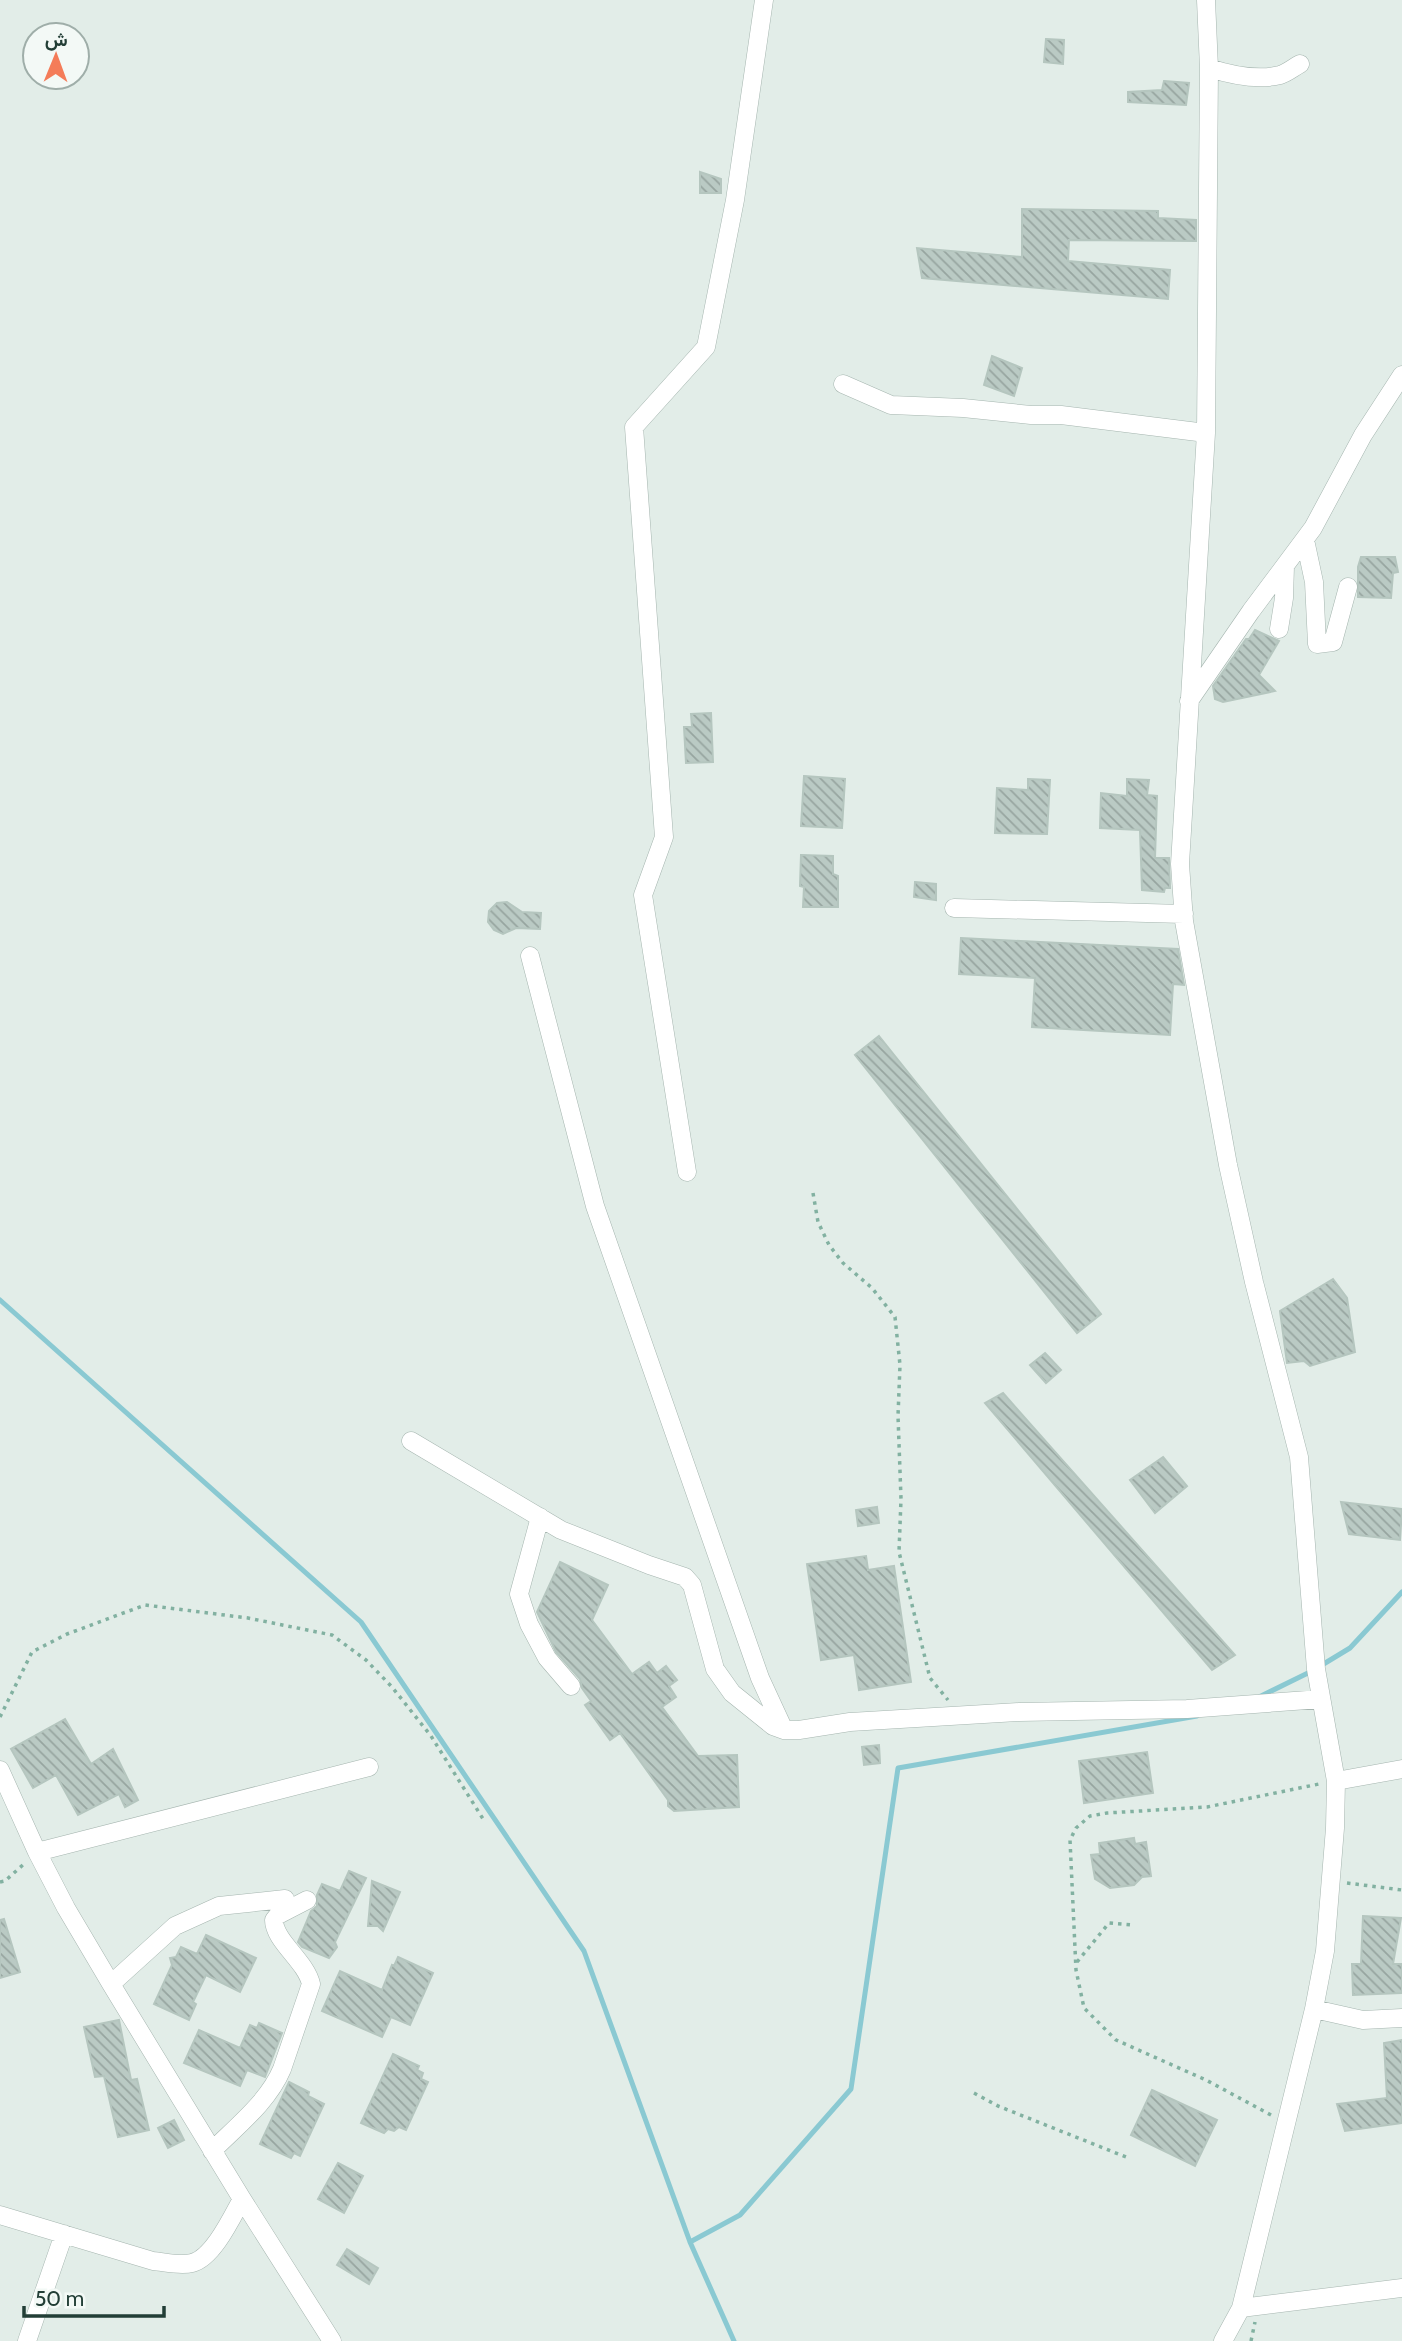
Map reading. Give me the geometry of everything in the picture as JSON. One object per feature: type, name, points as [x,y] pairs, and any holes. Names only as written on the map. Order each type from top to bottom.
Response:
[{"type":"street","points":[[687,1172],[643,895],[664,837],[634,427],[706,347],[735,200],[764,0]]},
{"type":"street","points":[[1206,0],[1209,68],[1206,433],[1180,864],[1184,914],[1228,1165],[1254,1282],[1299,1457],[1314,1643],[1336,1781],[1332,1881],[1325,1951],[1314,2008],[1241,2308],[1223,2341]]},
{"type":"street","points":[[1209,68],[1228,75],[1246,77],[1281,75],[1300,64]]},
{"type":"street","points":[[1189,701],[1313,528],[1363,435],[1402,375]]},
{"type":"street","points":[[843,384],[891,405],[1061,415],[1206,433]]},
{"type":"street","points":[[1305,540],[1314,582],[1317,644],[1333,642],[1348,587]]},
{"type":"street","points":[[1279,629],[1285,566]]},
{"type":"street","points":[[954,908],[1184,914]]},
{"type":"street","points":[[530,956],[595,1206],[760,1678],[784,1730]]},
{"type":"street","points":[[411,1441],[561,1530],[685,1577],[692,1586],[715,1669],[732,1693],[773,1726],[784,1730],[850,1722],[1018,1712],[1187,1709],[1320,1692]]},
{"type":"street","points":[[540,1517],[519,1594],[529,1624],[547,1658],[571,1686]]},
{"type":"street","points":[[37,1852],[369,1767]]},
{"type":"street","points":[[1336,1781],[1402,1769]]},
{"type":"street","points":[[0,1770],[66,1908],[212,2151],[332,2341]]},
{"type":"street","points":[[111,1984],[175,1926],[219,1906],[285,1899]]},
{"type":"street","points":[[212,2151],[262,2101],[277,2081],[282,2068],[310,1984],[307,1972],[277,1930],[274,1920],[278,1915],[307,1900]]},
{"type":"street","points":[[1314,2008],[1363,2020],[1402,2018]]},
{"type":"street","points":[[0,2215],[153,2261],[193,2263],[206,2254],[222,2235],[242,2199]]},
{"type":"street","points":[[27,2341],[64,2234]]},
{"type":"street","points":[[1241,2308],[1402,2288]]},
{"type":"path","points":[[813,1193],[818,1222],[829,1245],[843,1263],[872,1288],[895,1317],[901,1365],[898,1416],[901,1499],[899,1552],[930,1678],[961,1715]]},
{"type":"path","points":[[0,1717],[32,1652],[67,1634],[145,1605],[248,1618],[332,1635],[366,1660],[392,1687],[431,1736],[485,1822]]},
{"type":"path","points":[[1285,2123],[1206,2080],[1116,2040],[1084,2008],[1076,1964],[1070,1840],[1076,1828],[1090,1816],[1208,1807],[1336,1781]]},
{"type":"path","points":[[0,1882],[5,1881],[37,1852]]},
{"type":"path","points":[[1332,1881],[1402,1890]]},
{"type":"path","points":[[1076,1964],[1109,1923],[1133,1925]]},
{"type":"path","points":[[974,2093],[998,2106],[1125,2157]]},
{"type":"building","points":[[1046,39],[1064,40],[1063,64],[1044,62]]},
{"type":"building","points":[[1164,81],[1189,83],[1186,105],[1128,102],[1128,92],[1162,90]]},
{"type":"building","points":[[700,172],[721,179],[721,193],[700,193]]},
{"type":"building","points":[[1022,209],[1158,211],[1158,218],[1196,220],[1196,241],[1069,240],[1068,261],[1170,270],[1168,299],[922,278],[917,248],[1022,257]]},
{"type":"building","points":[[992,356],[1022,368],[1014,396],[984,385]]},
{"type":"building","points":[[1361,557],[1395,557],[1398,572],[1393,573],[1391,598],[1358,597],[1358,567]]},
{"type":"building","points":[[1255,630],[1279,641],[1259,675],[1275,691],[1223,702],[1215,699],[1213,686]]},
{"type":"building","points":[[711,713],[713,762],[686,763],[684,727],[692,727],[691,714]]},
{"type":"building","points":[[804,776],[845,779],[842,828],[801,826]]},
{"type":"building","points":[[1028,779],[1050,780],[1047,834],[995,833],[997,788],[1028,790]]},
{"type":"building","points":[[1127,779],[1149,780],[1147,795],[1157,796],[1155,858],[1169,858],[1170,888],[1165,888],[1164,892],[1142,890],[1140,830],[1100,828],[1101,793],[1127,796]]},
{"type":"building","points":[[801,855],[833,856],[833,874],[838,876],[838,907],[803,907],[804,887],[800,886]]},
{"type":"building","points":[[915,882],[936,884],[936,900],[914,897]]},
{"type":"building","points":[[507,902],[522,912],[541,913],[540,929],[516,928],[503,934],[494,930],[488,922],[489,911],[497,903]]},
{"type":"building","points":[[961,938],[1178,949],[1184,985],[1173,984],[1170,1035],[1032,1027],[1035,978],[959,974]]},
{"type":"building","points":[[879,1036],[1101,1314],[1077,1333],[855,1055]]},
{"type":"building","points":[[1333,1279],[1347,1298],[1355,1352],[1310,1366],[1304,1361],[1287,1363],[1280,1311]]},
{"type":"building","points":[[1045,1353],[1061,1370],[1046,1383],[1030,1365]]},
{"type":"building","points":[[1003,1393],[1235,1655],[1212,1670],[985,1403]]},
{"type":"building","points":[[1163,1457],[1187,1486],[1155,1513],[1130,1480]]},
{"type":"building","points":[[1341,1502],[1402,1509],[1400,1540],[1349,1534]]},
{"type":"building","points":[[877,1507],[879,1523],[858,1526],[856,1510]]},
{"type":"building","points":[[866,1556],[868,1570],[894,1566],[911,1682],[859,1690],[854,1655],[821,1660],[807,1564]]},
{"type":"building","points":[[560,1562],[608,1585],[592,1620],[632,1674],[649,1662],[657,1673],[666,1666],[677,1680],[669,1686],[676,1697],[662,1707],[698,1756],[737,1755],[739,1807],[674,1811],[620,1733],[610,1740],[585,1705],[591,1701],[582,1688],[580,1679],[556,1652],[537,1612]]},
{"type":"building","points":[[65,1719],[91,1764],[113,1749],[138,1800],[125,1807],[119,1794],[78,1815],[56,1775],[33,1788],[11,1749]]},
{"type":"building","points":[[879,1745],[880,1763],[864,1765],[862,1747]]},
{"type":"building","points":[[1147,1752],[1153,1793],[1084,1803],[1079,1761]]},
{"type":"building","points":[[1134,1838],[1135,1844],[1146,1842],[1151,1876],[1142,1877],[1134,1885],[1110,1888],[1095,1879],[1091,1855],[1100,1854],[1099,1843]]},
{"type":"building","points":[[349,1871],[366,1878],[335,1942],[337,1947],[329,1958],[302,1947],[298,1942],[311,1911],[317,1906],[317,1895],[322,1884],[340,1891]]},
{"type":"building","points":[[372,1881],[400,1892],[383,1931],[378,1926],[368,1926]]},
{"type":"building","points":[[1363,1916],[1401,1918],[1393,1964],[1402,1964],[1402,1993],[1353,1995],[1352,1964],[1361,1964]]},
{"type":"building","points":[[4,1919],[20,1972],[0,1978],[0,1920]]},
{"type":"building","points":[[206,1935],[256,1958],[240,1992],[206,1975],[193,2002],[196,2004],[189,2020],[154,2004],[172,1965],[170,1958],[176,1957],[181,1947],[197,1954]]},
{"type":"building","points":[[398,1957],[433,1973],[410,2025],[391,2017],[382,2037],[322,2011],[340,1971],[382,1990]]},
{"type":"building","points":[[119,2020],[131,2080],[137,2079],[149,2130],[118,2137],[104,2076],[95,2077],[84,2027]]},
{"type":"building","points":[[259,2023],[282,2033],[265,2077],[247,2070],[240,2086],[184,2063],[199,2030],[240,2048],[250,2025],[257,2028]]},
{"type":"building","points":[[1402,2040],[1402,2123],[1345,2131],[1337,2104],[1387,2098],[1384,2043]]},
{"type":"building","points":[[393,2054],[419,2066],[417,2070],[423,2073],[421,2079],[428,2082],[406,2130],[399,2127],[394,2131],[388,2129],[384,2133],[361,2123]]},
{"type":"building","points":[[289,2082],[309,2092],[308,2096],[324,2104],[300,2156],[294,2153],[291,2158],[260,2144]]},
{"type":"building","points":[[1152,2090],[1217,2120],[1195,2166],[1131,2135]]},
{"type":"building","points":[[174,2120],[184,2140],[168,2148],[158,2128]]},
{"type":"building","points":[[338,2163],[363,2176],[344,2213],[318,2199]]},
{"type":"building","points":[[347,2249],[378,2268],[369,2284],[337,2265]]},
{"type":"waterway","points":[[0,1300],[361,1622],[584,1951],[690,2242],[734,2341]]},
{"type":"waterway","points":[[1259,1697],[1312,1671],[1350,1648],[1402,1592]]},
{"type":"waterway","points":[[690,2242],[740,2215],[851,2089],[898,1768],[1197,1716]]}]
